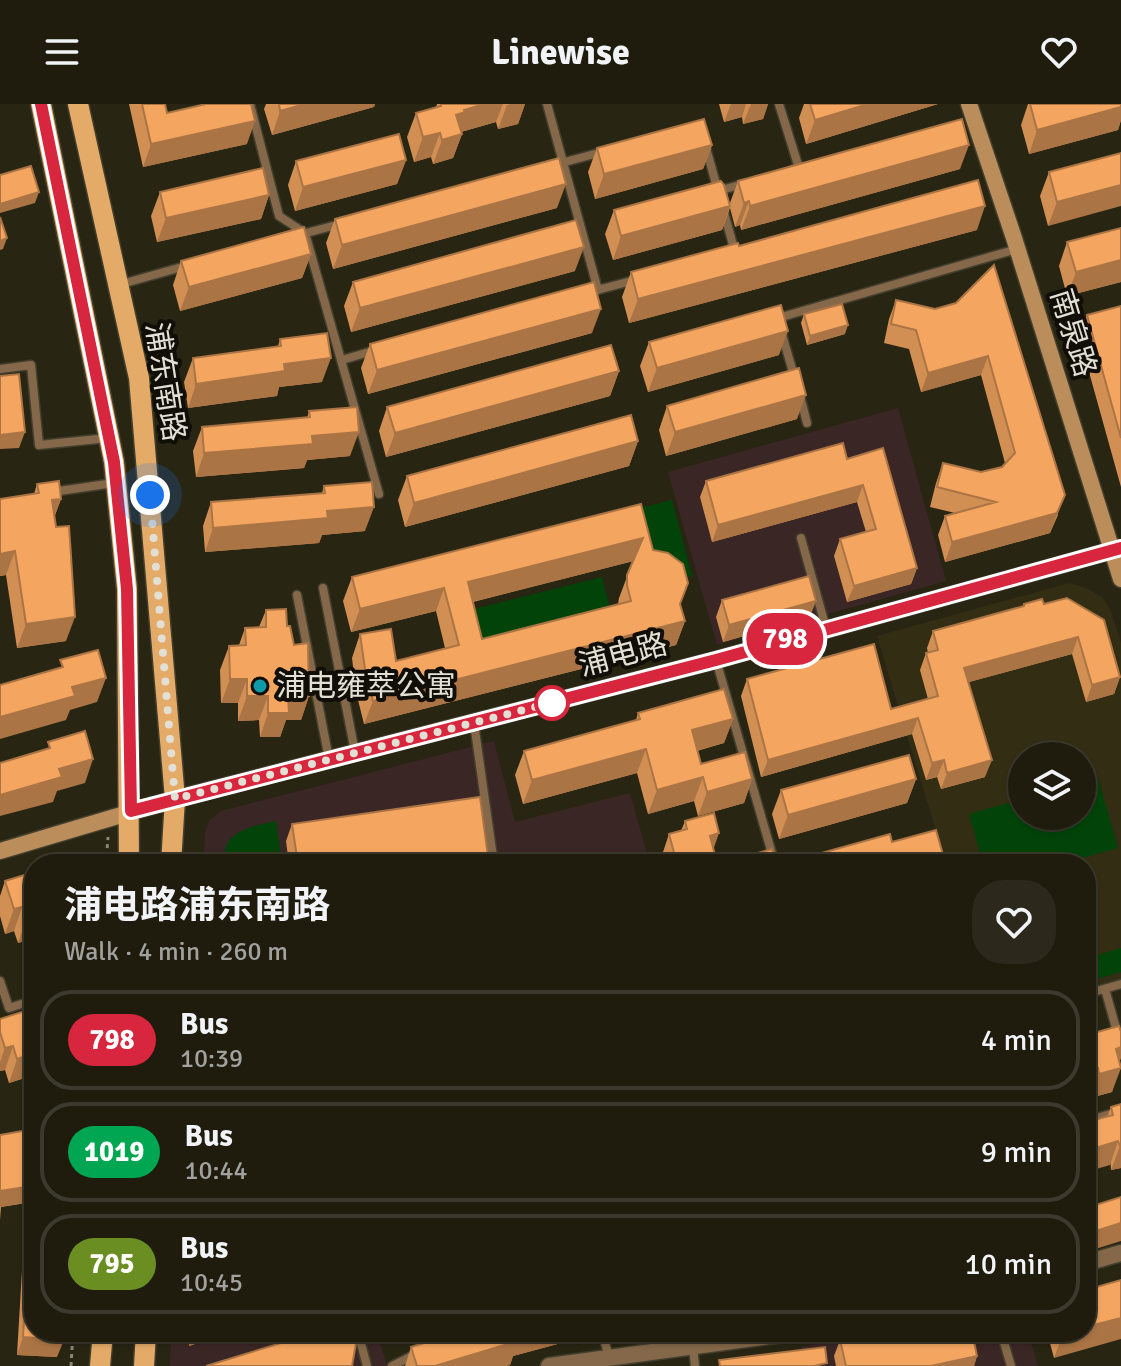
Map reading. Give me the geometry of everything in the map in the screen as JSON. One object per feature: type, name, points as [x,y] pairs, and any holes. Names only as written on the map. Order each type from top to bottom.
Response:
[{"type":"main road","points":[[41,104],[116,482],[127,589],[129,854]]},
{"type":"main road","name":"浦东南路","points":[[78,104],[139,378],[175,799],[172,854]]},
{"type":"main road","points":[[100,1366],[102,1342]]},
{"type":"main road","points":[[144,1366],[145,1342]]},
{"type":"street","name":"南泉路","points":[[969,104],[1117,549],[1121,579]]},
{"type":"street","name":"浦电路","points":[[0,851],[175,799],[716,660],[1117,549]]},
{"type":"street","points":[[1096,1260],[1121,1253]]},
{"type":"street","points":[[549,1366],[721,1342]]},
{"type":"lane","points":[[250,104],[279,216],[305,233],[379,494]]},
{"type":"lane","points":[[547,104],[598,290]]},
{"type":"lane","points":[[779,104],[799,168],[786,172]]},
{"type":"lane","points":[[704,138],[735,252],[720,256]]},
{"type":"lane","points":[[535,170],[608,150]]},
{"type":"lane","points":[[718,191],[759,180]]},
{"type":"lane","points":[[291,237],[349,221]]},
{"type":"lane","points":[[807,423],[777,316],[1018,248]]},
{"type":"lane","points":[[117,285],[204,261]]},
{"type":"lane","points":[[570,298],[644,277]]},
{"type":"lane","points":[[342,360],[386,348]]},
{"type":"lane","points":[[0,369],[31,365],[39,445],[109,438]]},
{"type":"lane","points":[[44,493],[116,482]]},
{"type":"lane","points":[[801,538],[826,628]]},
{"type":"lane","points":[[323,588],[356,753]]},
{"type":"lane","points":[[297,595],[329,760]]},
{"type":"lane","points":[[716,660],[772,854]]},
{"type":"lane","points":[[474,723],[493,854]]},
{"type":"lane","points":[[0,981],[9,1008],[24,1003]]},
{"type":"lane","points":[[1096,991],[1121,984]]},
{"type":"lane","points":[[1105,989],[1121,1046]]},
{"type":"lane","points":[[1096,1118],[1121,1111]]},
{"type":"lane","points":[[361,1342],[367,1366]]},
{"type":"lane","points":[[605,1342],[609,1357]]},
{"type":"lane","points":[[1004,1342],[1011,1366]]},
{"type":"lane","points":[[693,1346],[695,1366]]},
{"type":"lane","points":[[392,1366],[430,1347]]},
{"type":"path","points":[[107,854],[110,817]]},
{"type":"path","points":[[71,1366],[72,1342]]},
{"type":"shaded area","points":[[898,408],[946,581],[717,645],[668,472]]},
{"type":"shaded area","points":[[1069,583],[1102,597],[1111,611],[1121,643],[1121,984],[1096,991],[1096,854],[943,854],[877,636]]},
{"type":"shaded area","points":[[494,741],[515,822],[630,793],[647,854],[204,854],[209,821],[221,811]]},
{"type":"shaded area","points":[[171,1342],[380,1342],[387,1366],[170,1366]]},
{"type":"shaded area","points":[[826,1342],[1031,1342],[1038,1366],[805,1366],[801,1347]]},
{"type":"green space","points":[[672,500],[692,576],[674,580],[657,571],[640,508]]},
{"type":"green space","points":[[602,577],[613,619],[476,653],[466,611]]},
{"type":"green space","points":[[1098,778],[1118,848],[1096,854],[980,854],[969,814],[1008,803],[1008,830],[1096,830]]},
{"type":"green space","points":[[276,821],[281,854],[225,854],[232,837]]},
{"type":"green space","points":[[1121,948],[1121,972],[1096,979],[1096,955]]},
{"type":"building","points":[[142,104],[165,104],[167,113],[206,104],[251,104],[255,121],[151,144]]},
{"type":"building","points":[[279,104],[305,104],[280,111]]},
{"type":"building","points":[[441,104],[484,104],[456,115],[462,134],[442,140],[440,133],[423,137],[416,113]]},
{"type":"building","points":[[810,104],[868,104],[815,120]]},
{"type":"building","points":[[1030,104],[1121,104],[1121,107],[1037,130]]},
{"type":"building","points":[[704,119],[712,145],[604,174],[597,148]]},
{"type":"building","points":[[962,119],[969,145],[750,206],[749,201],[744,203],[738,181]]},
{"type":"building","points":[[399,134],[406,160],[303,187],[296,161]]},
{"type":"building","points":[[1121,153],[1121,185],[1057,202],[1049,172]]},
{"type":"building","points":[[559,158],[566,184],[342,245],[335,219]]},
{"type":"building","points":[[31,166],[39,192],[0,204],[0,175]]},
{"type":"building","points":[[263,168],[269,195],[166,218],[160,192]]},
{"type":"building","points":[[978,180],[985,206],[638,299],[631,272],[738,243],[739,246]]},
{"type":"building","points":[[721,181],[730,206],[621,236],[614,210]]},
{"type":"building","points":[[0,217],[7,238],[0,241]]},
{"type":"building","points":[[576,220],[584,247],[360,308],[353,282]]},
{"type":"building","points":[[304,227],[311,254],[189,287],[181,261]]},
{"type":"building","points":[[1121,228],[1121,260],[1076,272],[1067,242]]},
{"type":"building","points":[[994,265],[1065,495],[1057,513],[952,542],[945,516],[996,502],[937,487],[943,463],[981,472],[1002,467],[1015,453],[988,356],[928,373],[916,330],[891,324],[896,300],[935,309],[956,303]]},
{"type":"building","points":[[594,282],[601,309],[377,370],[370,344]]},
{"type":"building","points":[[842,304],[848,325],[810,336],[804,314]]},
{"type":"building","points":[[781,305],[788,331],[657,368],[649,342]]},
{"type":"building","points":[[1121,306],[1121,438],[1087,315]]},
{"type":"building","points":[[327,333],[331,358],[284,364],[285,371],[196,384],[193,358],[281,346],[280,339]]},
{"type":"building","points":[[611,345],[619,371],[395,433],[387,407]]},
{"type":"building","points":[[799,368],[806,395],[675,432],[667,406]]},
{"type":"building","points":[[19,374],[25,432],[0,435],[0,376]]},
{"type":"building","points":[[357,407],[359,432],[312,436],[313,444],[204,453],[202,427],[310,417],[309,411]]},
{"type":"building","points":[[631,415],[638,441],[414,503],[407,476]]},
{"type":"building","points":[[843,443],[847,459],[883,448],[917,568],[854,586],[840,539],[876,529],[863,485],[718,525],[706,481]]},
{"type":"building","points":[[59,481],[61,499],[52,500],[56,527],[69,526],[75,617],[26,624],[15,551],[0,554],[0,499],[39,493],[37,484]]},
{"type":"building","points":[[372,482],[374,507],[327,511],[328,518],[213,528],[211,502],[325,493],[324,486]]},
{"type":"building","points":[[641,504],[653,550],[668,553],[683,564],[688,583],[680,604],[685,621],[373,701],[360,634],[391,629],[396,661],[459,645],[444,588],[360,609],[352,577]],"holes":[[[643,538],[627,575],[631,601],[482,639],[468,582]]]},
{"type":"building","points":[[809,576],[816,601],[729,625],[722,600]]},
{"type":"building","points":[[1067,598],[1104,620],[1120,677],[1092,685],[1078,637],[964,668],[992,760],[947,773],[944,760],[932,763],[918,718],[768,760],[747,679],[874,644],[891,709],[938,696],[926,653],[938,650],[933,631],[1042,599],[1044,604]]},
{"type":"building","name":"浦电雍萃公寓","points":[[286,609],[287,626],[290,626],[294,645],[308,643],[309,696],[288,696],[289,713],[268,713],[268,696],[247,696],[247,679],[230,679],[229,646],[246,645],[245,628],[266,627],[266,610]]},
{"type":"building","points":[[98,650],[106,678],[72,687],[75,696],[0,717],[0,685],[63,667],[60,660]]},
{"type":"building","points":[[724,689],[733,719],[692,730],[701,764],[745,752],[752,779],[707,792],[703,777],[657,790],[646,749],[532,780],[524,751],[640,719],[638,713]]},
{"type":"building","points":[[85,731],[93,759],[59,769],[62,777],[0,795],[0,763],[50,748],[48,742]]},
{"type":"building","points":[[909,755],[916,779],[788,815],[781,790]]},
{"type":"building","points":[[480,797],[488,854],[296,854],[292,824]]},
{"type":"building","points":[[714,813],[719,833],[710,836],[715,854],[674,854],[669,834],[687,829],[685,821]]},
{"type":"building","points":[[936,830],[943,854],[818,854],[890,834],[892,842]]},
{"type":"building","points":[[772,849],[773,854],[754,854]]},
{"type":"building","points":[[24,875],[24,913],[22,907],[14,909],[5,881]]},
{"type":"building","points":[[24,1011],[24,1057],[17,1059],[13,1046],[5,1048],[0,1019]]},
{"type":"building","points":[[1119,1026],[1121,1047],[1116,1049],[1121,1068],[1099,1074],[1096,1069],[1096,1032]]},
{"type":"building","points":[[1121,1104],[1121,1146],[1118,1141],[1096,1148],[1096,1119],[1113,1115],[1111,1107]]},
{"type":"building","points":[[24,1131],[24,1187],[0,1191],[0,1135]]},
{"type":"building","points":[[1121,1197],[1121,1223],[1096,1231],[1096,1205]]},
{"type":"building","points":[[1121,1280],[1121,1318],[1096,1324],[1096,1287]]},
{"type":"building","points":[[284,1342],[356,1342],[352,1366],[206,1366]]},
{"type":"building","points":[[428,1342],[515,1342],[435,1366],[417,1366],[411,1347]]},
{"type":"building","points":[[840,1342],[974,1342],[977,1356],[931,1366],[846,1366]]},
{"type":"building","points":[[825,1347],[827,1363],[814,1366],[720,1366],[719,1360]]},
{"type":"bus line","name":"798","points":[[41,104],[114,462],[127,589],[131,811],[716,660],[1121,548]]},
{"type":"place","name":"浦电雍萃公寓","points":[[260,686]]},
{"type":"route","points":[[150,495],[175,799],[555,702],[552,703]]}]
